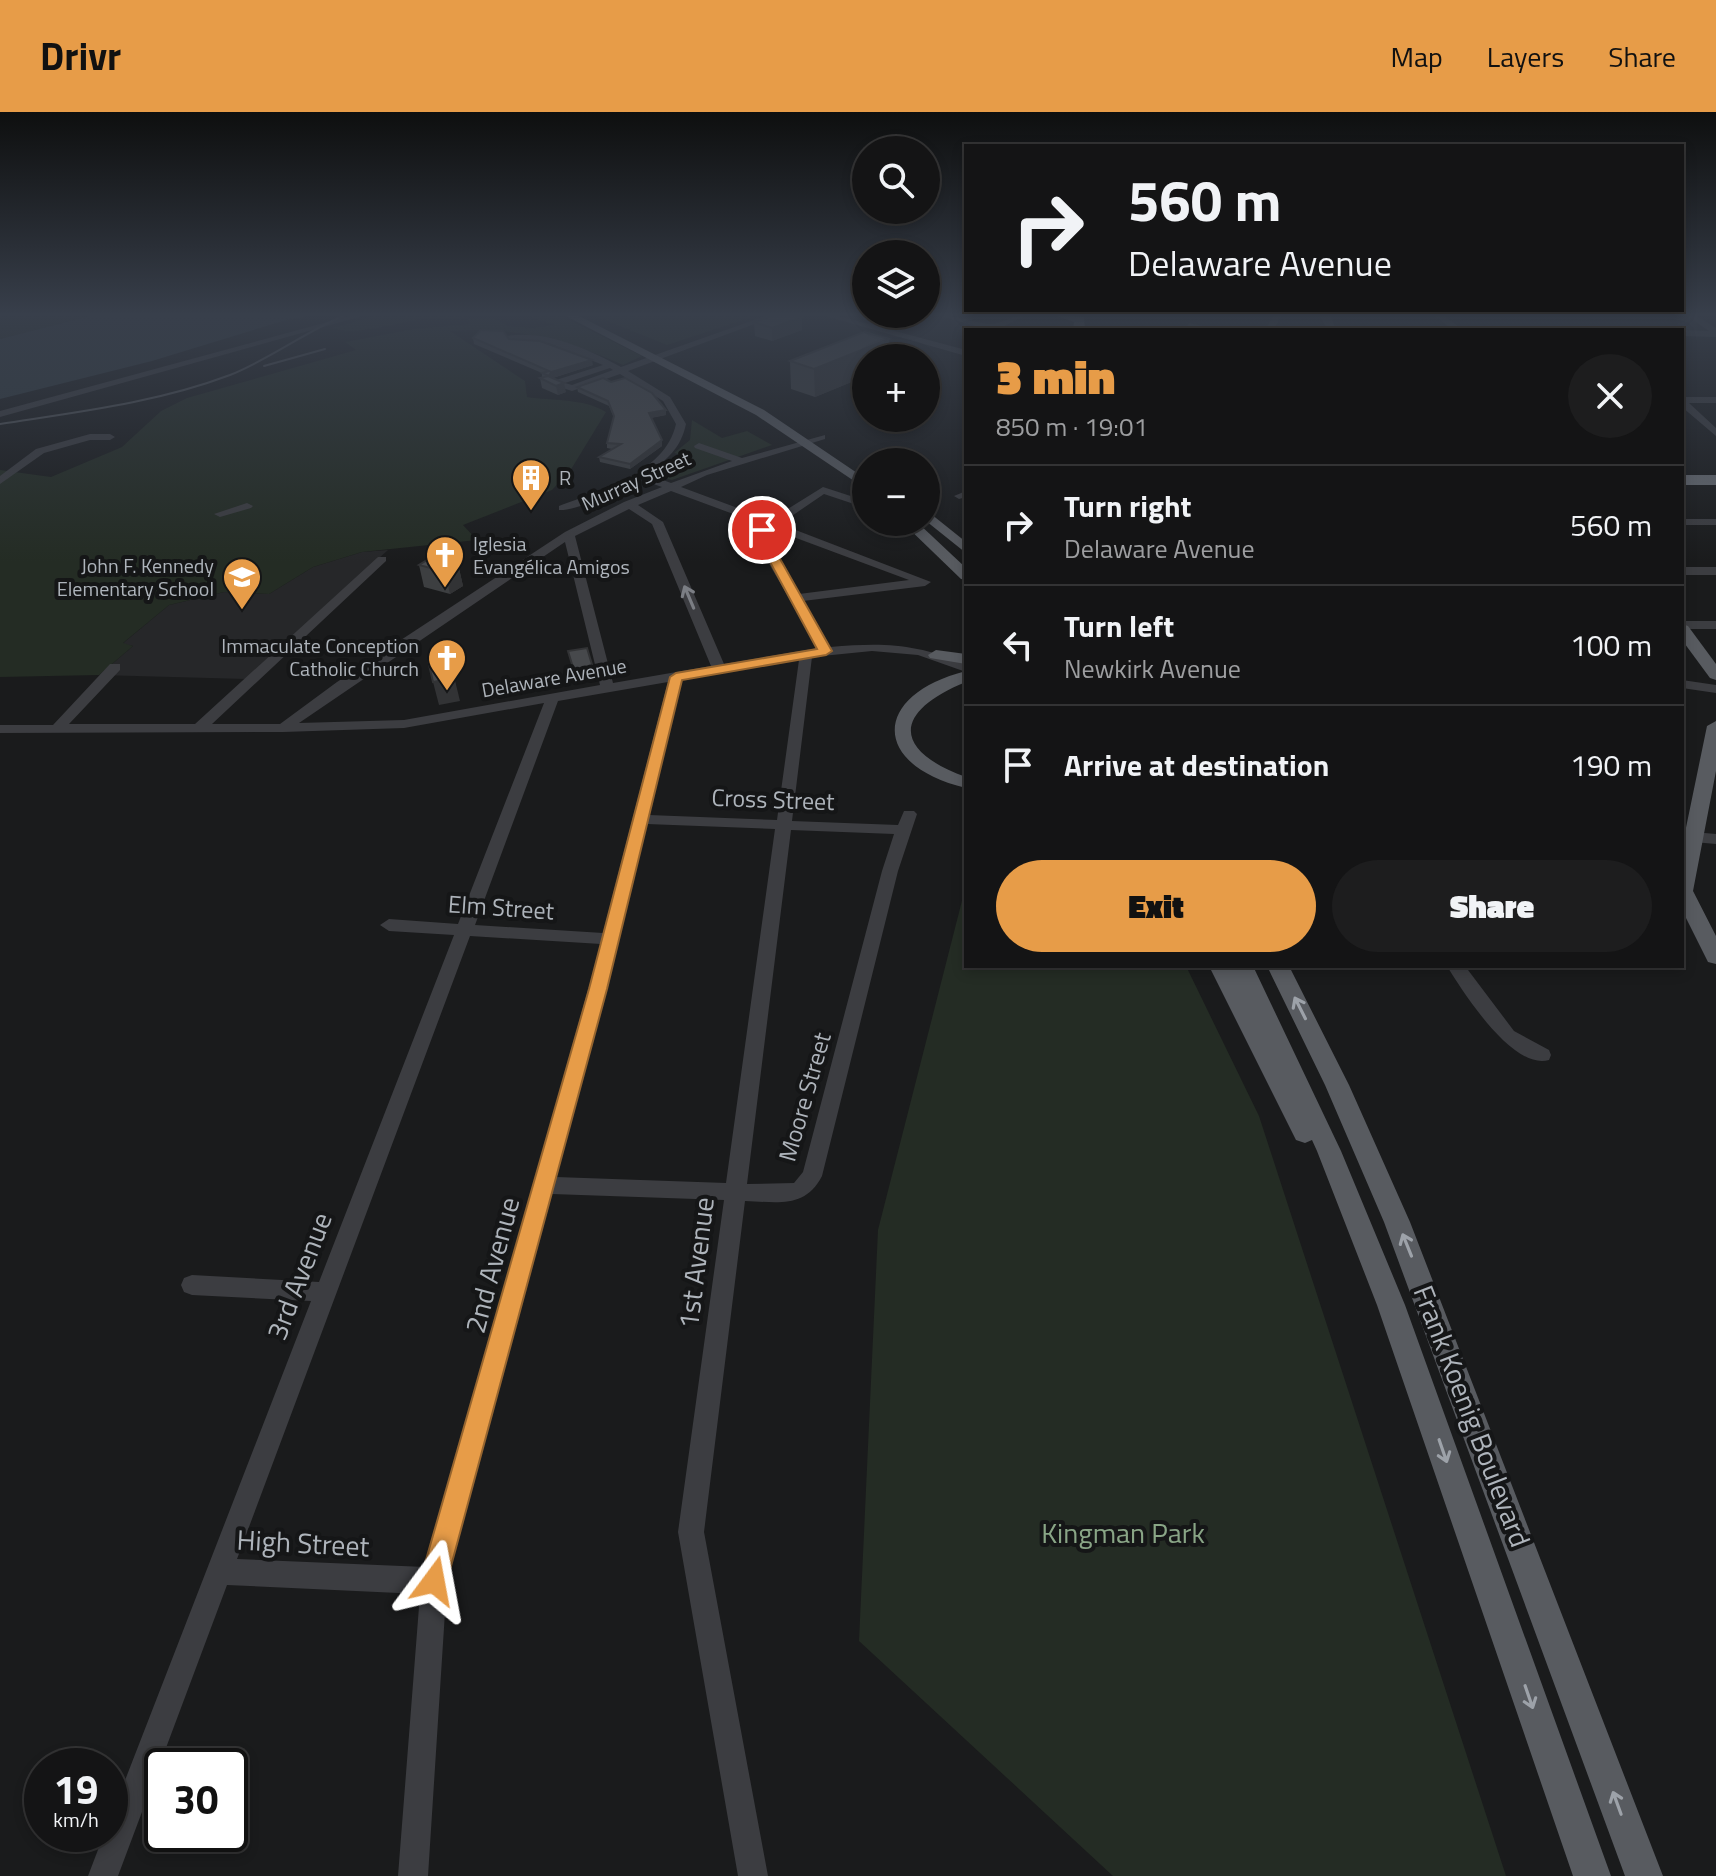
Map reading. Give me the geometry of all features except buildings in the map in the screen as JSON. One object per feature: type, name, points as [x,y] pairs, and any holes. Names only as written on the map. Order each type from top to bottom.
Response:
[{"type":"highway","points":[[1684,480],[1716,480]]},
{"type":"main road","points":[[737,397],[852,475]]},
{"type":"main road","points":[[755,397],[852,458]]},
{"type":"main road","points":[[940,526],[964,547]]},
{"type":"main road","points":[[924,536],[964,574]]},
{"type":"main road","points":[[1684,630],[1716,675]]},
{"type":"main road","points":[[936,655],[964,659]]},
{"type":"main road","points":[[964,677],[920,698],[906,711],[900,726],[902,742],[914,757],[934,771],[964,782]]},
{"type":"main road","points":[[964,684],[923,707],[912,726],[915,741],[925,753],[964,771]]},
{"type":"main road","points":[[1684,877],[1687,836],[1715,739]]},
{"type":"main road","points":[[1684,893],[1716,957]]},
{"type":"main road","points":[[1221,968],[1277,1074],[1423,1393]]},
{"type":"main road","name":"Frank Koenig Boulevard","points":[[1243,968],[1335,1165],[1423,1393],[1592,1876]]},
{"type":"main road","name":"Frank Koenig Boulevard","points":[[1279,968],[1337,1085],[1397,1222],[1644,1876]]},
{"type":"street","points":[[0,414],[61,397]]},
{"type":"street","points":[[563,508],[642,476],[674,445],[681,429],[679,418],[674,407],[664,397]]},
{"type":"street","points":[[1684,401],[1716,400]]},
{"type":"street","points":[[1684,403],[1716,433]]},
{"type":"street","points":[[0,481],[40,451],[90,437],[110,437]]},
{"type":"street","name":"Murray Street","points":[[283,728],[345,683],[569,534],[670,486],[739,460],[821,437]]},
{"type":"street","points":[[699,446],[739,460]]},
{"type":"street","points":[[642,476],[925,582],[796,598]]},
{"type":"street","points":[[816,653],[796,598],[760,534],[814,494],[825,490],[852,500]]},
{"type":"street","points":[[628,504],[657,522],[719,669]]},
{"type":"street","points":[[220,514],[247,506]]},
{"type":"street","points":[[1684,522],[1716,522]]},
{"type":"street","points":[[569,534],[607,688]]},
{"type":"street","points":[[198,729],[382,559]]},
{"type":"street","points":[[913,576],[928,568]]},
{"type":"street","points":[[1684,571],[1716,571]]},
{"type":"street","points":[[1684,627],[1716,625]]},
{"type":"street","name":"Delaware Avenue","points":[[0,729],[283,728],[404,724],[816,653],[887,647],[936,655],[964,667]]},
{"type":"street","name":"1st Avenue","points":[[753,1876],[691,1532],[782,825],[816,653]]},
{"type":"street","points":[[57,729],[115,667]]},
{"type":"street","name":"2nd Avenue","points":[[413,1876],[434,1581],[544,1185],[676,677]]},
{"type":"street","points":[[1684,684],[1716,689]]},
{"type":"street","name":"3rd Avenue","points":[[103,1876],[553,697]]},
{"type":"street","name":"Cross Street","points":[[640,819],[782,825],[906,822]]},
{"type":"street","name":"Moore Street","points":[[544,1185],[781,1194],[800,1191],[812,1176],[906,822]]},
{"type":"street","points":[[1687,836],[1716,839]]},
{"type":"street","name":"Elm Street","points":[[389,925],[609,939]]},
{"type":"street","points":[[1457,968],[1507,1036],[1542,1055]]},
{"type":"street","points":[[192,1285],[325,1292]]},
{"type":"street","name":"High Street","points":[[217,1571],[434,1581]]},
{"type":"shaded area","name":"John F. Kennedy Elementary School","points":[[388,550],[246,679],[99,675],[133,646],[122,644],[169,605],[224,592],[269,594],[313,567],[362,552]]},
{"type":"green space","points":[[530,397],[578,402],[606,412],[570,471],[552,490],[463,525],[477,540],[362,552],[313,567],[269,594],[224,592],[169,605],[123,643],[133,646],[99,675],[0,677],[0,470],[51,477],[122,447],[161,411],[187,398]]},
{"type":"green space","points":[[692,420],[722,438],[747,431],[772,445],[672,480],[649,475],[663,469],[677,456],[674,453],[690,440]]},
{"type":"green space","name":"Kingman Park","points":[[964,893],[964,968],[1187,968],[1259,1116],[1506,1876],[1113,1876],[859,1641],[878,1230]]},
{"type":"tram line","points":[[0,424],[155,397]]},
{"type":"place","name":"R","points":[[531,512]]},
{"type":"place","name":"Iglesia Evangélica Amigos","points":[[445,589]]},
{"type":"place","name":"John F. Kennedy Elementary School","points":[[242,611]]},
{"type":"place","name":"Immaculate Conception Catholic Church","points":[[447,692]]},
{"type":"route","points":[[434,1581],[443,1538],[501,1344],[598,989],[676,677],[826,651],[774,562],[760,534],[762,530]]}]
